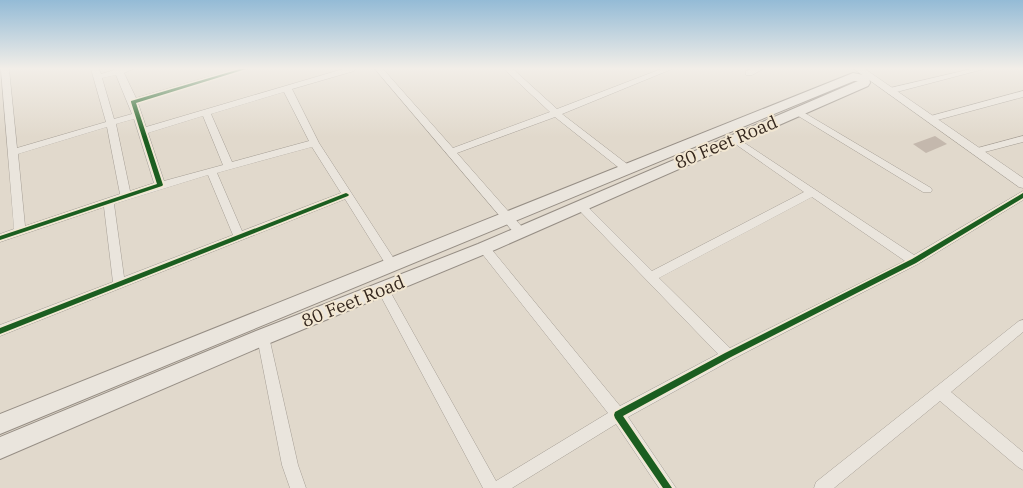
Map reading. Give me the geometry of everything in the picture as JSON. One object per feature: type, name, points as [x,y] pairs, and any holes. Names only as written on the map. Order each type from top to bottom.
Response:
[{"type":"main road","name":"80 Feet Road","points":[[0,424],[817,92]]},
{"type":"main road","name":"80 Feet Road","points":[[0,448],[263,337],[484,248],[519,231],[844,92]]},
{"type":"street","points":[[4,92],[4,107],[13,152],[20,232]]},
{"type":"street","points":[[102,92],[111,123],[126,197]]},
{"type":"street","points":[[129,92],[138,115],[160,186]]},
{"type":"street","points":[[133,102],[167,92]]},
{"type":"street","points":[[143,132],[275,92]]},
{"type":"street","points":[[289,92],[314,143],[392,265]]},
{"type":"street","points":[[399,92],[519,231]]},
{"type":"street","points":[[532,92],[556,114],[627,170]]},
{"type":"street","points":[[452,152],[556,114],[605,92]]},
{"type":"street","points":[[890,92],[1023,184]]},
{"type":"street","points":[[930,119],[1023,94]]},
{"type":"street","points":[[798,112],[927,190]]},
{"type":"street","points":[[206,113],[229,167]]},
{"type":"street","points":[[13,152],[138,115]]},
{"type":"street","points":[[734,139],[914,261]]},
{"type":"street","points":[[976,151],[1022,140]]},
{"type":"street","points":[[0,238],[160,186],[314,143]]},
{"type":"street","points":[[211,171],[239,237]]},
{"type":"street","points":[[650,277],[812,192]]},
{"type":"street","points":[[0,331],[346,195]]},
{"type":"street","points":[[498,488],[618,415],[728,356],[914,261],[1023,195]]},
{"type":"street","points":[[109,202],[119,284]]},
{"type":"street","points":[[580,206],[728,356]]},
{"type":"street","points":[[484,248],[618,415],[668,488]]},
{"type":"street","points":[[383,289],[490,488]]},
{"type":"street","points":[[831,485],[940,392],[1023,326]]},
{"type":"street","points":[[263,337],[290,465],[298,488]]},
{"type":"street","points":[[940,392],[1023,462]]},
{"type":"building","points":[[935,136],[947,144],[926,153],[913,144]]},
{"type":"cycle path","points":[[0,238],[160,185],[133,102],[167,92]]},
{"type":"cycle path","points":[[0,331],[346,195]]},
{"type":"cycle path","points":[[668,488],[618,415],[728,355],[914,261],[1023,195]]}]
